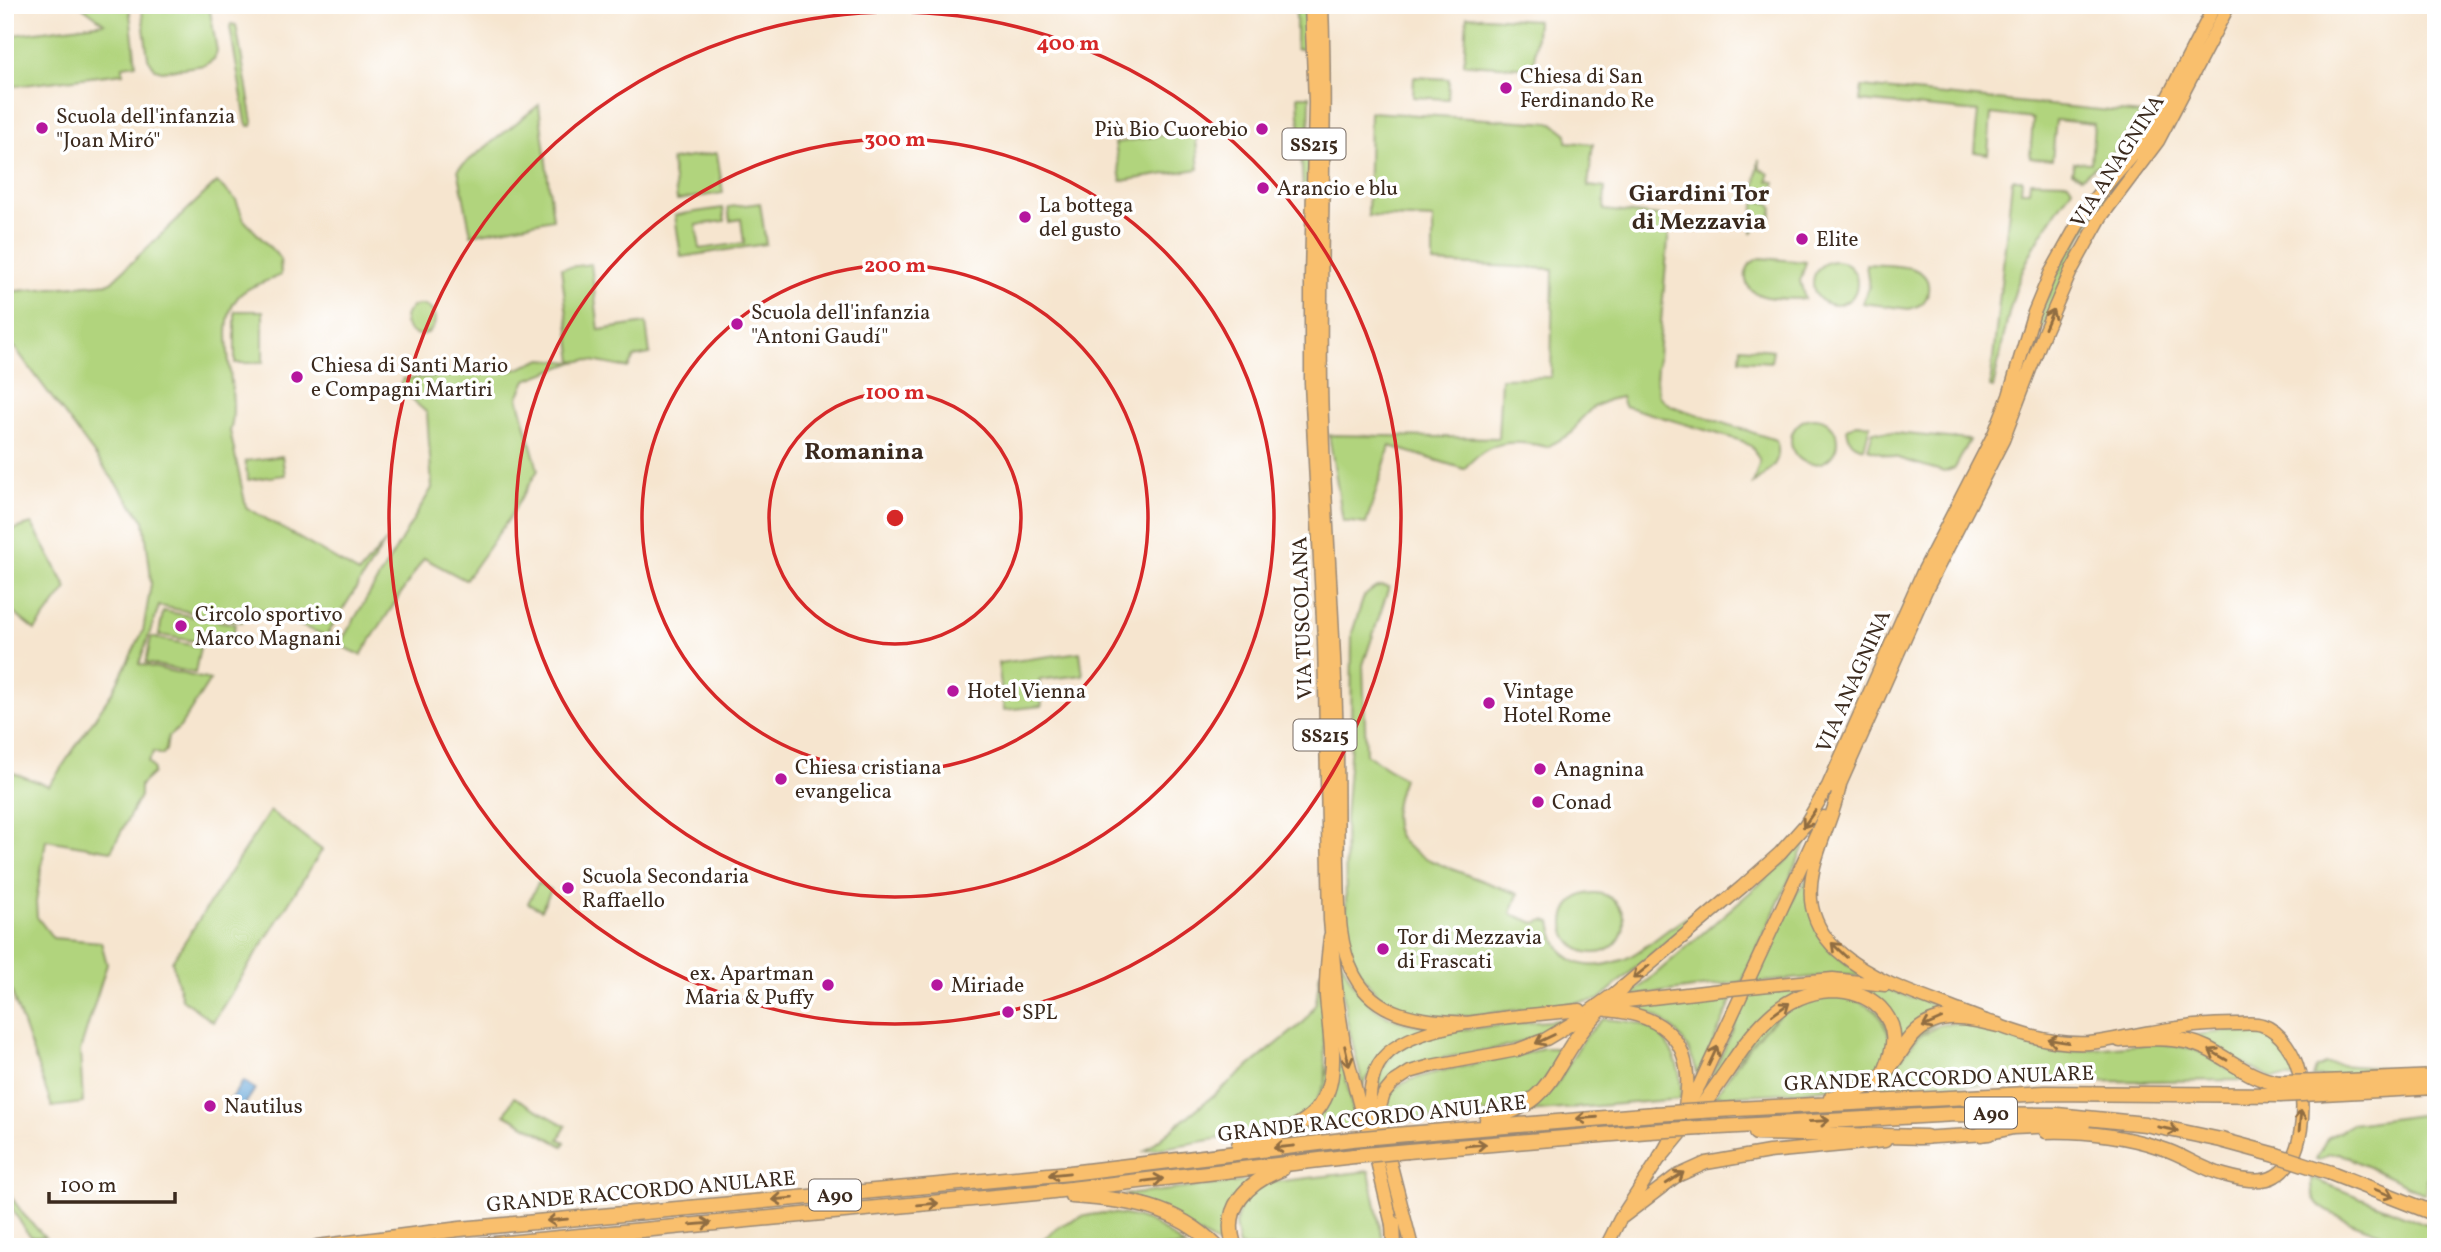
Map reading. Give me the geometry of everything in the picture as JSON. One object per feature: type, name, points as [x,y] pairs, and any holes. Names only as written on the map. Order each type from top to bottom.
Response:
[{"type":"highway","points":[[1209,1155],[1294,1127],[1314,1114],[1326,1097],[1332,1069],[1327,989],[1331,937]]},
{"type":"highway","points":[[1661,1156],[1709,1097],[1762,1024],[1784,1006],[1803,996],[1824,991],[1843,991],[1861,996],[1876,1005],[1888,1019],[1895,1037],[1892,1056],[1885,1072]]},
{"type":"highway","points":[[1454,1130],[1510,1112],[1541,1094],[1581,1031],[1616,1000]]},
{"type":"highway","points":[[1812,1104],[1867,1086],[1885,1072],[1914,1034],[1932,1021],[1945,1017],[1965,1017],[1998,1025]]},
{"type":"highway","points":[[2120,1040],[2165,1038],[2185,1041],[2208,1049],[2252,1076],[2280,1089]]},
{"type":"highway","points":[[2324,1088],[2436,1077]]},
{"type":"highway","name":"GRANDE RACCORDO ANULARE","points":[[317,1247],[486,1227],[1043,1175],[1352,1139],[1655,1114],[2046,1093],[2436,1087]]},
{"type":"highway","name":"GRANDE RACCORDO ANULARE","points":[[462,1247],[1036,1193],[1408,1151],[1650,1131],[1975,1113],[2057,1115],[2127,1122],[2192,1134],[2276,1155],[2331,1173],[2436,1214]]},
{"type":"highway","points":[[1981,1134],[2013,1127],[2127,1122]]},
{"type":"highway","points":[[1702,1128],[1768,1134],[1926,1137]]},
{"type":"highway","points":[[1235,1247],[1231,1236],[1231,1219],[1237,1201],[1244,1192],[1275,1172],[1317,1160]]},
{"type":"highway","points":[[1036,1193],[1118,1199],[1142,1204],[1186,1223],[1217,1247]]},
{"type":"highway","points":[[1393,1223],[1395,1247]]},
{"type":"main road","name":"VIA TUSCOLANA","points":[[1311,5],[1315,102],[1311,383],[1324,640],[1331,937],[1344,1044],[1402,1247]]},
{"type":"main road","name":"VIA TUSCOLANA","points":[[1322,5],[1326,116],[1321,383],[1336,706],[1339,898],[1347,955],[1352,972],[1363,988],[1385,1008],[1412,1018],[1470,1023]]},
{"type":"main road","name":"VIA ANAGNINA","points":[[1412,1247],[1379,1117],[1382,1098],[1393,1083],[1421,1068],[1509,1052],[1538,1043],[1616,1000],[1794,838],[1822,797],[1912,595],[2002,415],[2033,315],[2050,274],[2088,206],[2147,138],[2216,5]]},
{"type":"main road","name":"VIA ANAGNINA","points":[[1606,1247],[1620,1219],[1661,1156],[1706,1073],[1840,785],[1926,590],[2003,440],[2071,271],[2101,217],[2158,141],[2229,5]]},
{"type":"main road","points":[[1620,1219],[1675,1177],[1706,1163],[1769,1153],[1926,1137],[2057,1132],[2104,1135],[2157,1147],[2223,1175],[2252,1180],[2274,1177],[2287,1166],[2294,1154],[2300,1132],[2301,1084],[2292,1055],[2274,1032],[2260,1024],[2176,1028],[2120,1040],[2061,1042],[1998,1025],[1896,986],[1839,953],[1821,930],[1813,910],[1811,892],[1813,873],[1833,816],[1840,785]]},
{"type":"main road","points":[[1616,1000],[1842,979],[1896,986]]},
{"type":"main road","points":[[1616,1000],[1626,1011],[1649,1018],[1662,1026],[1675,1040],[1683,1055],[1687,1072],[1682,1117]]},
{"type":"main road","name":"SS215","points":[[1470,1023],[1580,1010]]},
{"type":"main road","points":[[1371,1136],[1371,1088],[1376,1069],[1384,1057],[1413,1037],[1470,1023]]},
{"type":"green space","points":[[80,5],[129,5],[136,64],[123,66],[123,73],[8,87],[5,36],[104,23]]},
{"type":"green space","points":[[141,5],[209,5],[217,51],[214,59],[205,65],[162,71],[155,69],[148,58]]},
{"type":"green space","points":[[1296,5],[1305,5],[1305,49],[1296,49]]},
{"type":"green space","points":[[1467,16],[1537,20],[1534,68],[1464,64]]},
{"type":"green space","points":[[231,24],[236,25],[252,126],[248,126],[246,121]]},
{"type":"green space","points":[[1414,77],[1449,79],[1448,99],[1413,97]]},
{"type":"green space","points":[[1862,87],[2142,114],[2113,153],[2082,177],[2072,172],[2074,162],[2091,163],[2094,124],[2056,120],[2052,160],[2030,158],[2033,119],[1991,114],[1988,154],[1974,152],[1978,112],[1860,101]]},
{"type":"green space","points":[[1298,96],[1310,96],[1308,200],[1303,190]]},
{"type":"green space","points":[[539,105],[553,219],[471,235],[458,169]]},
{"type":"green space","points":[[1370,112],[1553,123],[1567,134],[1567,142],[1593,144],[1588,186],[1605,188],[1604,210],[1670,217],[1656,380],[1659,396],[1671,406],[1776,440],[1778,454],[1769,470],[1753,484],[1760,461],[1752,447],[1742,441],[1624,406],[1621,397],[1592,408],[1572,433],[1547,447],[1522,443],[1501,444],[1482,452],[1464,469],[1390,446],[1366,524],[1343,521],[1329,435],[1498,438],[1501,378],[1551,377],[1553,269],[1433,263],[1433,219],[1368,216]]},
{"type":"green space","points":[[1195,130],[1199,169],[1121,181],[1115,143]]},
{"type":"green space","points":[[717,153],[723,193],[677,200],[671,160]]},
{"type":"green space","points":[[1759,159],[1760,168],[1769,174],[1768,181],[1775,182],[1774,192],[1770,196],[1759,195],[1755,190]]},
{"type":"green space","points":[[2133,165],[2124,180],[2100,206],[2081,236],[2021,381],[2049,293],[2076,238],[2111,188]]},
{"type":"green space","points":[[2014,179],[2022,179],[2021,191],[2029,191],[2030,181],[2068,182],[2072,188],[2039,239],[2022,272],[2009,315],[1993,388],[1990,387]]},
{"type":"green space","points":[[217,182],[236,200],[244,220],[280,258],[281,275],[242,293],[231,310],[227,325],[233,399],[230,431],[246,507],[359,573],[386,541],[326,636],[252,606],[242,622],[159,606],[139,664],[210,680],[180,727],[168,737],[166,750],[162,755],[154,752],[148,762],[153,773],[140,785],[140,796],[111,851],[46,840],[36,902],[37,917],[53,938],[101,942],[107,964],[80,1051],[83,1103],[52,1107],[5,973],[5,770],[49,786],[113,691],[143,631],[151,584],[144,521],[15,348],[5,339],[5,292],[110,283]]},
{"type":"green space","points":[[1758,201],[1769,203],[1773,208],[1771,218],[1765,218],[1764,224],[1755,227],[1752,233],[1754,206]]},
{"type":"green space","points":[[760,203],[766,244],[681,257],[675,215],[723,208],[725,221],[696,225],[700,249],[744,243],[741,219],[730,221],[728,207]]},
{"type":"green space","points":[[1761,258],[1806,262],[1800,281],[1805,299],[1767,297],[1751,290],[1746,273],[1751,263]]},
{"type":"green space","points":[[1835,261],[1844,262],[1851,267],[1856,274],[1856,292],[1851,299],[1844,304],[1835,305],[1826,304],[1819,299],[1814,292],[1813,283],[1814,274],[1819,267],[1826,262]]},
{"type":"green space","points":[[591,264],[599,330],[646,323],[650,354],[634,357],[628,368],[587,360],[574,362],[526,380],[518,397],[538,470],[508,520],[465,580],[424,558],[361,655],[339,645],[432,488],[427,413],[399,388],[403,379],[515,370],[542,359],[573,362],[561,268]]},
{"type":"green space","points":[[1866,264],[1906,267],[1923,274],[1927,281],[1926,298],[1909,309],[1862,303],[1869,286]]},
{"type":"green space","points":[[420,305],[431,309],[435,320],[431,331],[420,335],[409,331],[405,320],[409,309]]},
{"type":"green space","points":[[235,311],[263,311],[263,363],[235,363]]},
{"type":"green space","points":[[1741,347],[1773,350],[1771,362],[1740,360]]},
{"type":"green space","points":[[1814,418],[1830,425],[1837,441],[1830,457],[1814,464],[1798,457],[1791,441],[1798,425]]},
{"type":"green space","points":[[1856,424],[1870,425],[1864,448],[1854,444],[1849,437],[1847,429]]},
{"type":"green space","points":[[1873,431],[1970,440],[1955,468],[1944,472],[1868,449]]},
{"type":"green space","points":[[282,456],[285,475],[248,480],[245,461]]},
{"type":"green space","points":[[32,524],[67,588],[35,630],[5,606],[5,532]]},
{"type":"green space","points":[[1383,586],[1389,587],[1363,665],[1366,754],[1403,778],[1394,814],[1395,827],[1408,847],[1434,862],[1518,894],[1511,914],[1535,923],[1545,920],[1551,922],[1560,947],[1567,956],[1585,965],[1609,964],[1641,950],[1734,884],[1598,1000],[1468,1016],[1429,1017],[1389,1003],[1377,994],[1360,973],[1351,951],[1346,918],[1345,818],[1351,742],[1352,633],[1364,596]]},
{"type":"green space","name":"Circolo sportivo Marco Magnani","points":[[163,611],[235,624],[232,641],[201,635],[200,642],[159,635]]},
{"type":"green space","points":[[151,637],[200,647],[195,673],[146,663]]},
{"type":"green space","points":[[1080,652],[1083,675],[1039,680],[1042,706],[1004,710],[998,663]]},
{"type":"green space","points":[[270,811],[322,850],[213,1022],[182,999],[172,961]]},
{"type":"green space","points":[[1814,825],[1742,982],[1630,996],[1785,862]]},
{"type":"green space","points":[[1807,877],[1821,937],[1837,956],[1867,976],[1835,975],[1752,983],[1798,890]]},
{"type":"green space","points":[[538,883],[551,890],[541,910],[528,903]]},
{"type":"green space","points":[[1594,893],[1611,898],[1619,906],[1624,923],[1619,940],[1611,948],[1594,953],[1577,948],[1569,940],[1564,923],[1569,906],[1577,898]]},
{"type":"green space","points":[[1337,951],[1353,983],[1372,1006],[1398,1021],[1434,1027],[1373,1066],[1363,1086],[1347,1021]]},
{"type":"green space","points":[[1320,972],[1326,1081],[1312,1110],[1282,1128],[1145,1151],[1305,1021],[1316,1003]]},
{"type":"green space","points":[[1812,984],[1885,989],[1953,1010],[1898,1050],[1874,997],[1795,995],[1703,1097],[1750,991]]},
{"type":"green space","points":[[1735,994],[1698,1076],[1689,1051],[1676,1032],[1658,1018],[1635,1006]]},
{"type":"green space","points":[[1847,995],[1877,1011],[1890,1037],[1882,1065],[1869,1077],[1829,1088],[1715,1096],[1743,1056],[1777,1017],[1809,999]]},
{"type":"green space","points":[[1569,1019],[1545,1033],[1510,1046],[1415,1063],[1392,1078],[1376,1100],[1385,1065],[1394,1053],[1413,1041],[1455,1031]]},
{"type":"green space","points":[[1603,1019],[1647,1027],[1665,1042],[1672,1052],[1680,1075],[1680,1099],[1527,1112],[1557,1084],[1584,1038]]},
{"type":"green space","points":[[1943,1023],[1968,1024],[2051,1053],[2158,1043],[2195,1049],[2247,1080],[2042,1082],[1876,1089],[1918,1037]]},
{"type":"green space","points":[[1336,1030],[1356,1127],[1299,1132],[1318,1116]]},
{"type":"green space","points":[[2230,1031],[2268,1033],[2287,1052],[2298,1078],[2272,1078],[2185,1036]]},
{"type":"green space","points":[[1542,1048],[1554,1048],[1562,1053],[1538,1093],[1493,1112],[1388,1123],[1387,1099],[1401,1084],[1438,1072]]},
{"type":"green space","points":[[2325,1064],[2423,1071],[2313,1078],[2316,1068]]},
{"type":"green space","points":[[514,1097],[566,1126],[559,1139],[565,1142],[563,1146],[505,1114]]},
{"type":"green space","points":[[2436,1113],[2436,1151],[2432,1151],[2425,1194],[2339,1153],[2316,1159],[2327,1138],[2352,1124]]},
{"type":"green space","points":[[1369,1171],[1384,1247],[1239,1247],[1235,1225],[1241,1203],[1265,1183]]},
{"type":"green space","points":[[2311,1178],[2436,1228],[2436,1247],[2374,1231],[2326,1210],[2314,1198]]},
{"type":"green space","points":[[1249,1181],[1225,1234],[1228,1247],[1223,1247],[1125,1195]]},
{"type":"green space","points":[[12,1198],[45,1237],[35,1237],[46,1247],[41,1247],[26,1231],[11,1207]]},
{"type":"green space","points":[[1104,1213],[1148,1221],[1185,1247],[1034,1247],[1066,1223]]},
{"type":"water","points":[[243,1081],[255,1089],[239,1113],[227,1105]]},
{"type":"place","name":"Chiesa di San Ferdinando Re","points":[[1506,88]]},
{"type":"place","name":"Scuola dell'infanzia \"Joan Miró\"","points":[[42,128]]},
{"type":"place","name":"Più Bio Cuorebio","points":[[1262,129]]},
{"type":"place","name":"Arancio e blu","points":[[1263,188]]},
{"type":"place","name":"La bottega del gusto","points":[[1025,217]]},
{"type":"place","name":"Elite","points":[[1802,239]]},
{"type":"place","name":"Scuola dell'infanzia \"Antoni Gaudí\"","points":[[737,324]]},
{"type":"place","name":"Chiesa di Santi Mario e Compagni Martiri","points":[[297,377]]},
{"type":"place","name":"Circolo sportivo Marco Magnani","points":[[181,626]]},
{"type":"place","name":"Hotel Vienna","points":[[953,691]]},
{"type":"place","name":"Vintage Hotel Rome","points":[[1489,703]]},
{"type":"place","name":"Anagnina","points":[[1540,769]]},
{"type":"place","name":"Chiesa cristiana evangelica","points":[[781,779]]},
{"type":"place","name":"Conad","points":[[1538,802]]},
{"type":"place","name":"Scuola Secondaria Raffaello","points":[[568,888]]},
{"type":"place","name":"Tor di Mezzavia di Frascati","points":[[1383,949]]},
{"type":"place","name":"ex. Apartman Maria & Puffy","points":[[828,985]]},
{"type":"place","name":"Miriade","points":[[937,985]]},
{"type":"place","name":"SPL","points":[[1008,1012]]},
{"type":"place","name":"Nautilus","points":[[210,1106]]},
{"type":"district","name":"Giardini Tor di Mezzavia","points":[[1699,207]]},
{"type":"district","name":"Romanina","points":[[864,451]]}]
